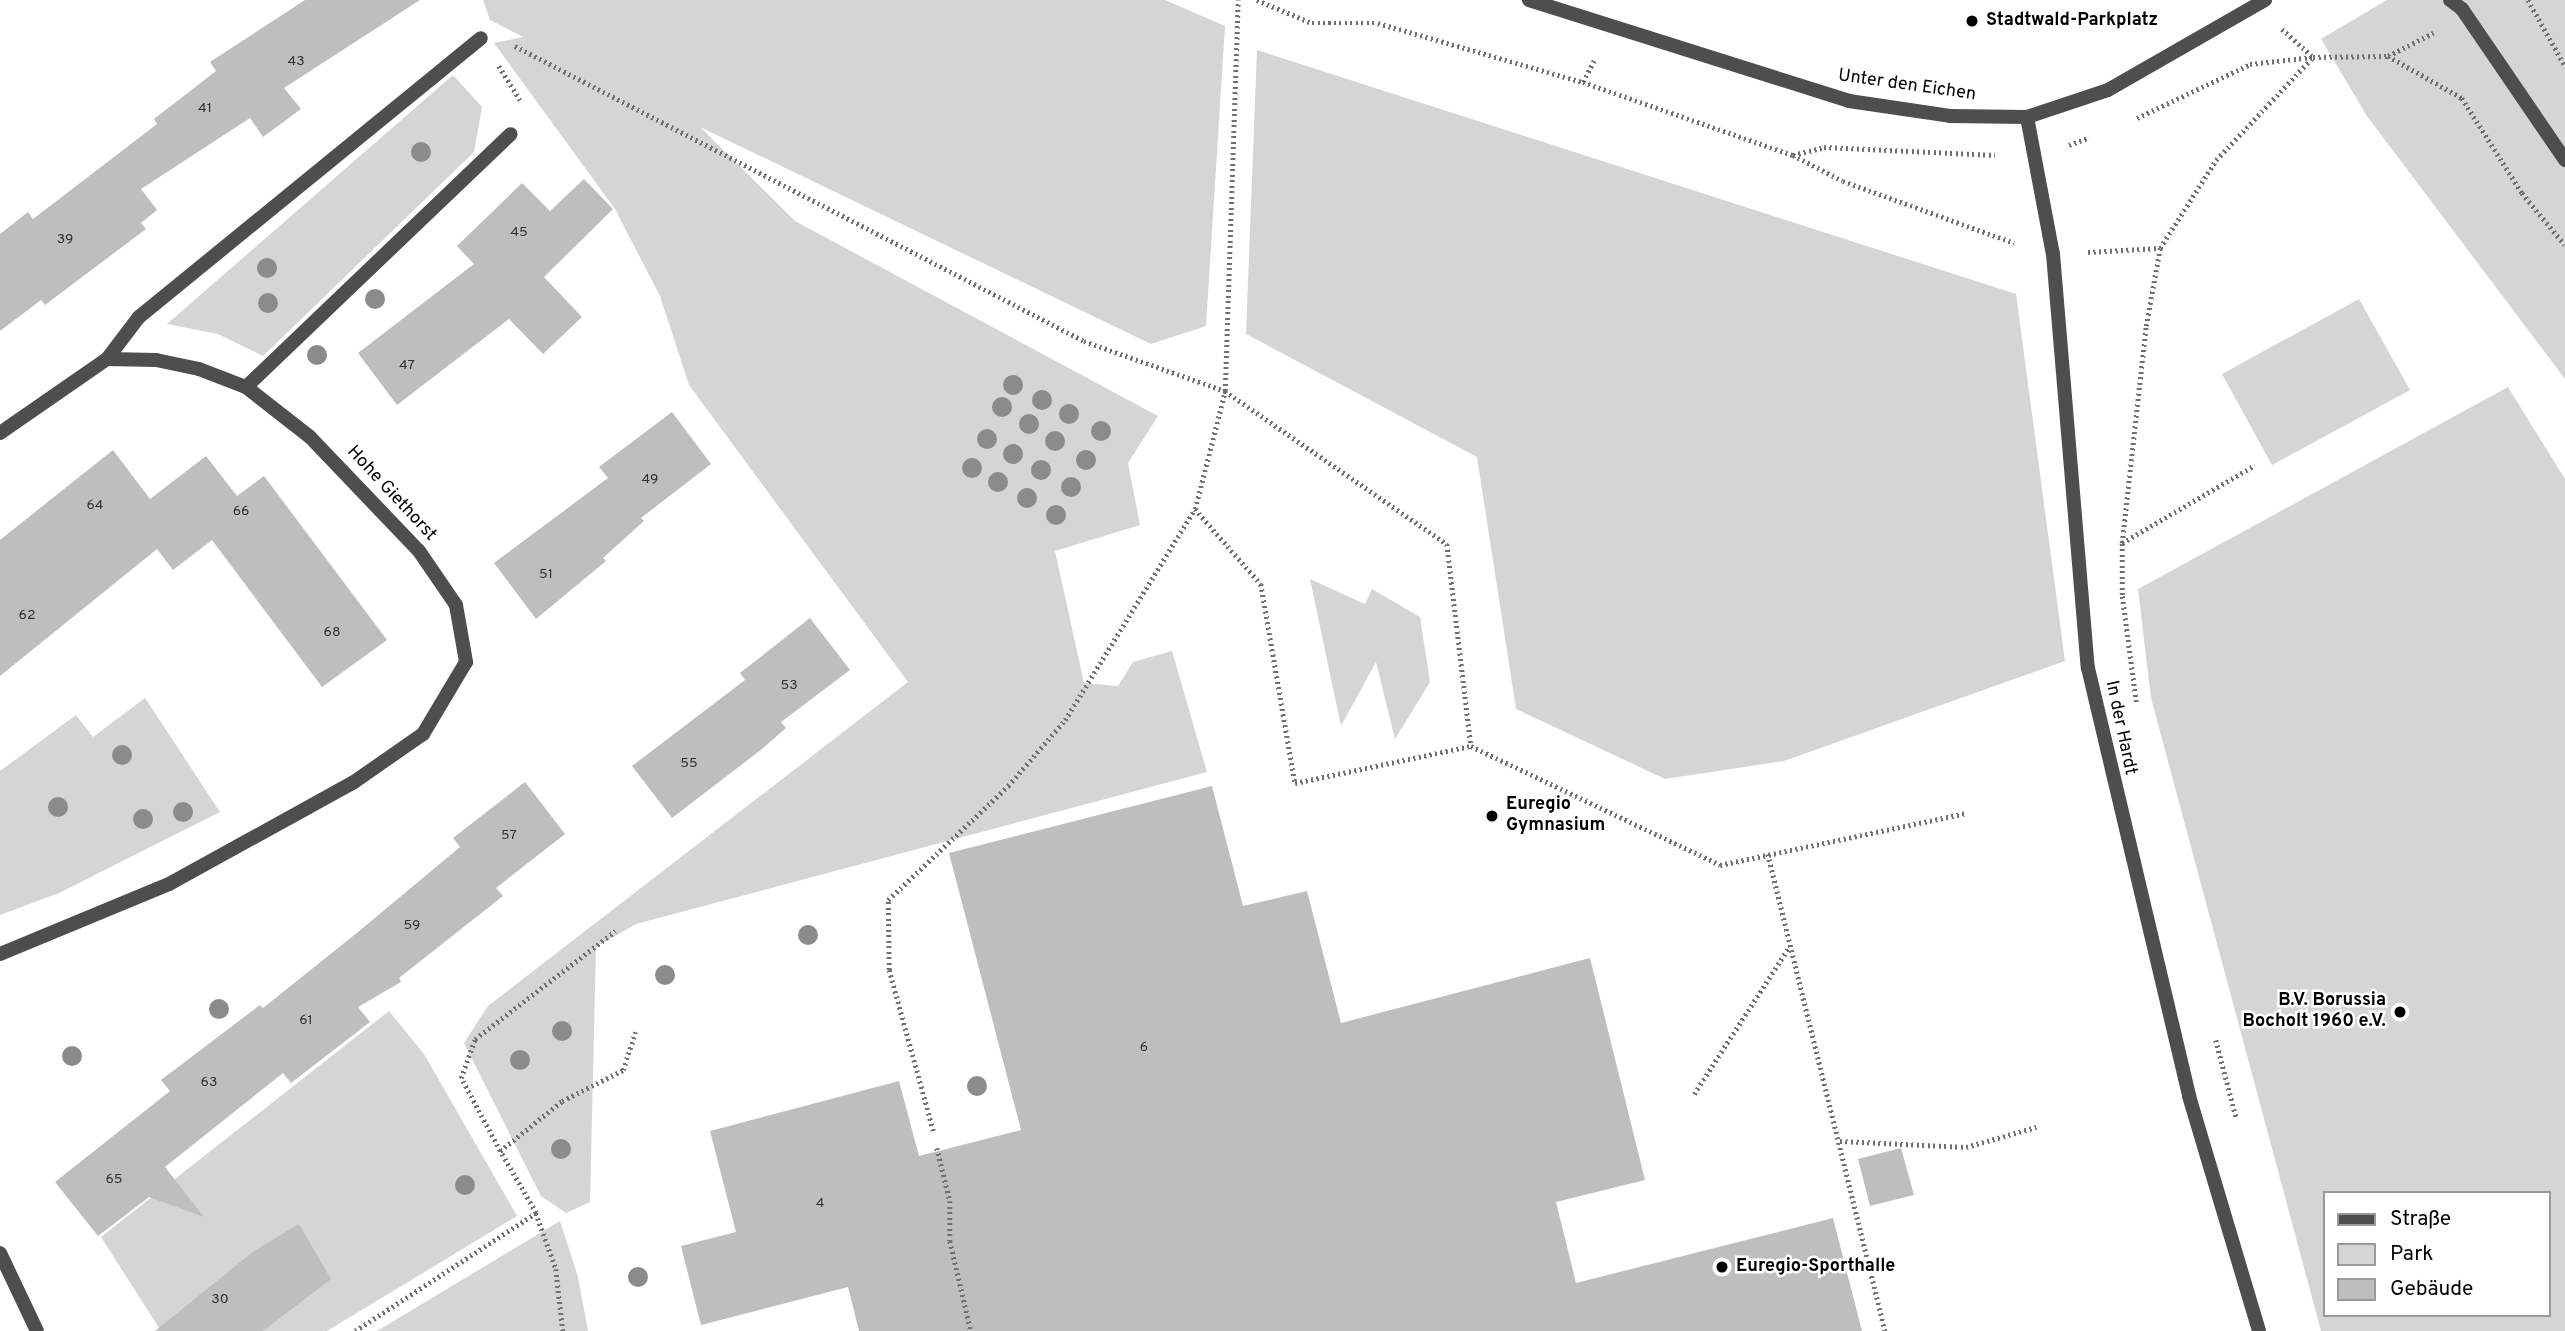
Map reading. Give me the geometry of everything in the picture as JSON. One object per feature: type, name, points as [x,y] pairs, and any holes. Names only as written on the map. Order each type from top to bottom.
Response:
[{"type":"street","name":"Unter den Eichen","points":[[1529,0],[1849,101],[1950,116],[2027,117],[2108,90],[2265,0]]},
{"type":"street","points":[[2450,0],[2462,9],[2565,160]]},
{"type":"street","points":[[0,433],[107,359],[139,317],[483,41]]},
{"type":"street","name":"In der Hardt","points":[[2027,117],[2053,254],[2088,668],[2189,1096],[2259,1331]]},
{"type":"street","points":[[246,387],[511,134]]},
{"type":"street","name":"Hohe Giethorst","points":[[0,954],[169,884],[354,782],[422,734],[466,662],[456,605],[419,551],[310,437],[246,387],[199,369],[156,360],[107,359]]},
{"type":"street","points":[[0,1253],[37,1331]]},
{"type":"path","points":[[933,1131],[890,970],[888,900],[1008,786],[1065,720],[1195,509],[1225,391],[1238,0]]},
{"type":"path","points":[[1257,0],[1312,23],[1378,23],[1450,40],[1793,155],[1855,186],[1993,238],[2053,254],[2161,248]]},
{"type":"path","points":[[2528,0],[2565,66]]},
{"type":"path","points":[[483,41],[514,45],[1084,341],[1225,391],[1447,544],[1471,746]]},
{"type":"path","points":[[483,41],[524,107],[511,134]]},
{"type":"path","points":[[2137,713],[2122,595],[2122,543],[2146,326],[2161,248],[2216,160],[2313,57],[2388,56],[2462,99],[2522,193],[2565,245]]},
{"type":"path","points":[[2122,543],[2253,466]]},
{"type":"path","points":[[1195,509],[1261,584],[1295,783],[1471,746],[1720,865],[1967,813]]},
{"type":"path","points":[[1769,854],[1885,1331]]},
{"type":"path","points":[[563,1331],[556,1269],[536,1213],[461,1078],[475,1039],[615,931]]},
{"type":"path","points":[[1694,1094],[1790,946]]},
{"type":"path","points":[[2213,1031],[2237,1123]]},
{"type":"path","points":[[500,1152],[562,1101],[624,1070],[635,1032]]},
{"type":"path","points":[[1840,1141],[1966,1147],[2036,1127]]},
{"type":"path","points":[[937,1148],[950,1201],[950,1241],[971,1331]]},
{"type":"path","points":[[355,1331],[536,1213]]},
{"type":"green space","points":[[483,0],[1165,0],[1225,26],[1206,326],[1151,344],[700,127],[795,221],[1158,416],[1128,463],[1140,525],[1055,551],[1084,683],[1118,686],[1133,662],[1172,651],[1207,772],[636,924],[596,947],[590,1202],[566,1213],[541,1196],[464,1043],[488,1006],[908,682],[689,385],[660,296],[615,209],[494,43],[523,37],[490,20]]},
{"type":"green space","points":[[2387,0],[2565,0],[2565,379],[2367,116],[2321,39]]},
{"type":"green space","points":[[1257,50],[2016,294],[2065,661],[1784,761],[1665,779],[1516,709],[1477,457],[1246,334]]},
{"type":"green space","points":[[453,75],[482,107],[474,152],[263,356],[218,334],[167,324]]},
{"type":"green space","points":[[2359,299],[2410,390],[2272,465],[2222,374]]},
{"type":"green space","name":"B.V. Borussia Bocholt 1960 e.V.","points":[[2508,387],[2565,479],[2565,1331],[2321,1331],[2151,698],[2138,589]]},
{"type":"green space","points":[[1310,579],[1365,604],[1372,589],[1420,617],[1430,682],[1395,739],[1376,662],[1341,726]]},
{"type":"green space","points":[[145,698],[220,812],[59,893],[0,915],[0,771],[76,715],[93,737]]},
{"type":"green space","points":[[389,1011],[424,1054],[517,1216],[327,1331],[161,1331],[101,1237]]},
{"type":"green space","points":[[560,1221],[578,1277],[588,1331],[377,1331]]},
{"type":"building","points":[[305,0],[420,0],[284,88],[301,109],[263,137],[250,118],[141,189],[157,210],[141,223],[146,229],[45,305],[41,300],[0,331],[0,234],[28,212],[33,219],[157,124],[154,119],[216,71],[210,62]]},
{"type":"building","points":[[584,179],[613,209],[544,277],[582,317],[543,354],[509,319],[397,405],[358,353],[474,264],[457,246],[522,183],[550,211]]},
{"type":"building","points":[[672,412],[711,464],[641,518],[644,521],[603,558],[606,561],[536,619],[494,563],[608,478],[599,467]]},
{"type":"building","points":[[113,450],[150,499],[206,456],[237,496],[264,476],[387,640],[322,687],[212,540],[173,570],[157,549],[0,676],[0,540]]},
{"type":"building","points":[[810,618],[850,670],[781,722],[786,728],[762,749],[672,818],[632,766],[745,680],[740,673]]},
{"type":"building","points":[[525,782],[565,834],[496,888],[503,896],[399,978],[401,982],[358,1007],[370,1022],[291,1083],[283,1073],[165,1167],[204,1217],[149,1197],[98,1236],[55,1182],[170,1091],[161,1080],[260,1005],[263,1008],[358,932],[460,847],[453,838]]},
{"type":"building","points":[[1212,786],[1243,906],[1307,891],[1341,1023],[1590,958],[1645,1180],[1556,1202],[1576,1283],[1833,1218],[1862,1331],[859,1331],[848,1287],[701,1325],[681,1246],[736,1232],[710,1131],[899,1081],[919,1156],[1021,1130],[949,853]]},
{"type":"building","points":[[1901,1148],[1914,1195],[1870,1206],[1858,1159]]},
{"type":"building","points":[[299,1224],[331,1279],[263,1331],[155,1331],[254,1251]]},
{"type":"place","name":"Stadtwald-Parkplatz","points":[[1972,21]]},
{"type":"place","name":"Euregio Gymnasium","points":[[1492,816]]},
{"type":"place","name":"B.V. Borussia Bocholt 1960 e.V.","points":[[2400,1012]]},
{"type":"place","name":"Euregio-Sporthalle","points":[[1722,1267]]}]
